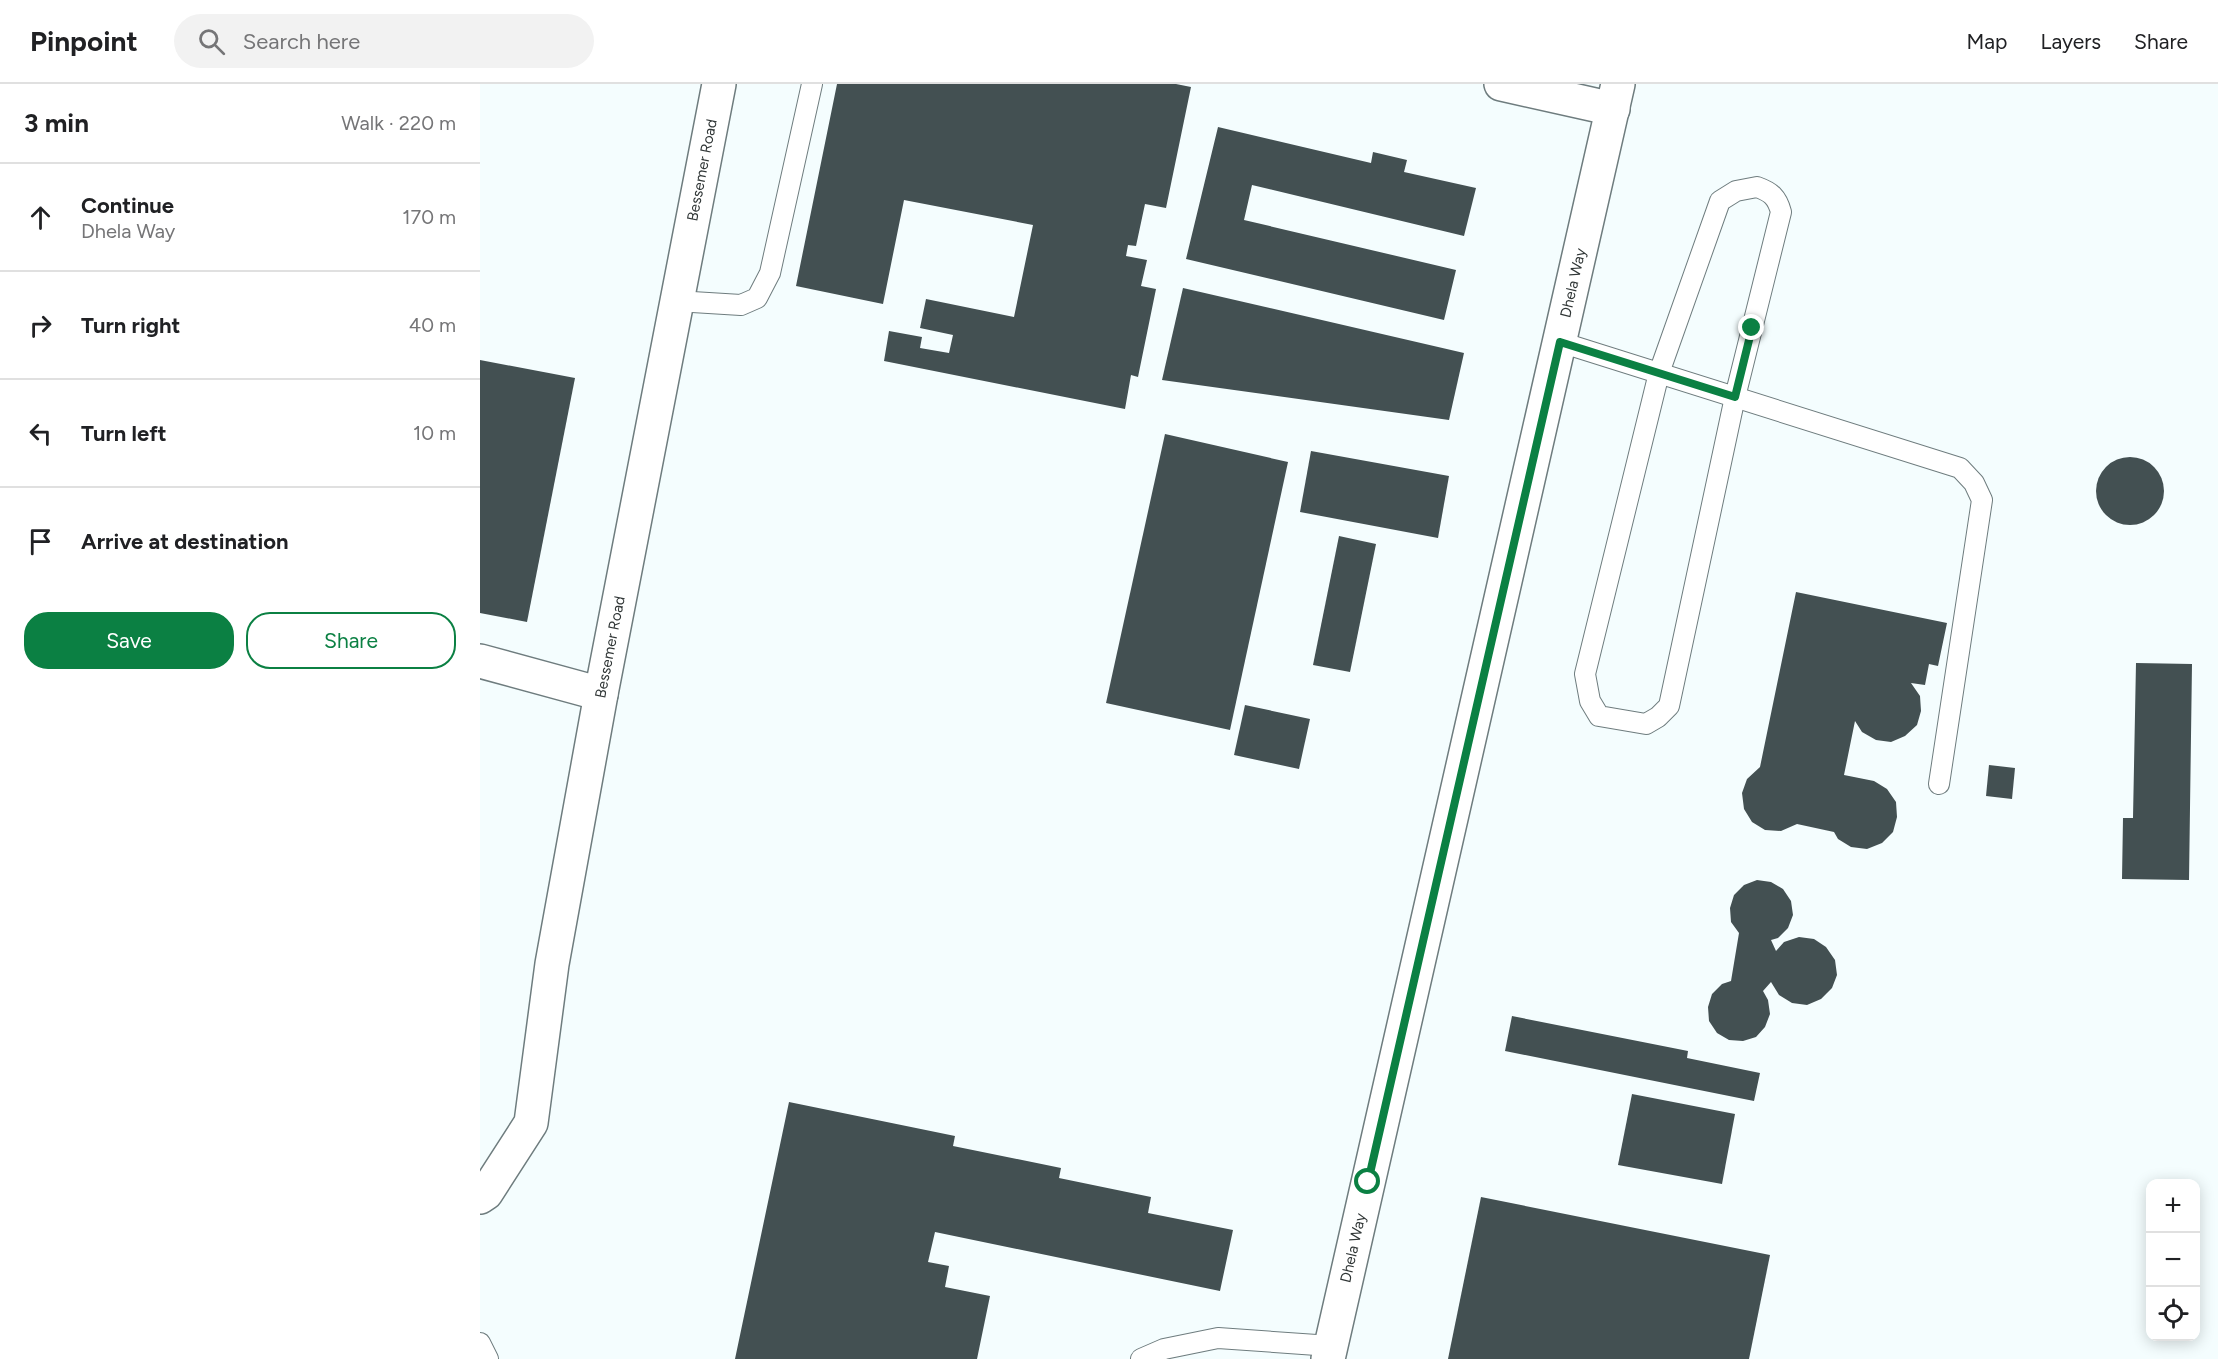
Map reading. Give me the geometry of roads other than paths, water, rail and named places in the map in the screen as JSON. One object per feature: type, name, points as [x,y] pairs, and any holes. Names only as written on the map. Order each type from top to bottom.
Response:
[{"type":"street","name":"Bessemer Road","points":[[480,1197],[486,1193],[531,1123],[552,964],[601,694],[719,84]]},
{"type":"street","points":[[1501,84],[1615,97]]},
{"type":"street","name":"Dhela Way","points":[[1330,1352],[1615,97]]},
{"type":"street","points":[[480,661],[601,694]]},
{"type":"lane","points":[[676,301],[741,305],[757,298],[770,273],[812,84]]},
{"type":"lane","points":[[1757,187],[1770,192],[1778,201],[1780,212],[1735,397],[1669,706],[1658,717],[1646,724],[1599,716],[1590,701],[1585,674],[1659,373],[1720,201],[1736,191],[1757,187]]},
{"type":"lane","points":[[1560,342],[1960,468],[1974,483],[1982,500],[1939,784]]},
{"type":"lane","points":[[1141,1359],[1164,1349],[1218,1338],[1330,1352]]},
{"type":"lane","points":[[480,1343],[488,1359]]}]
